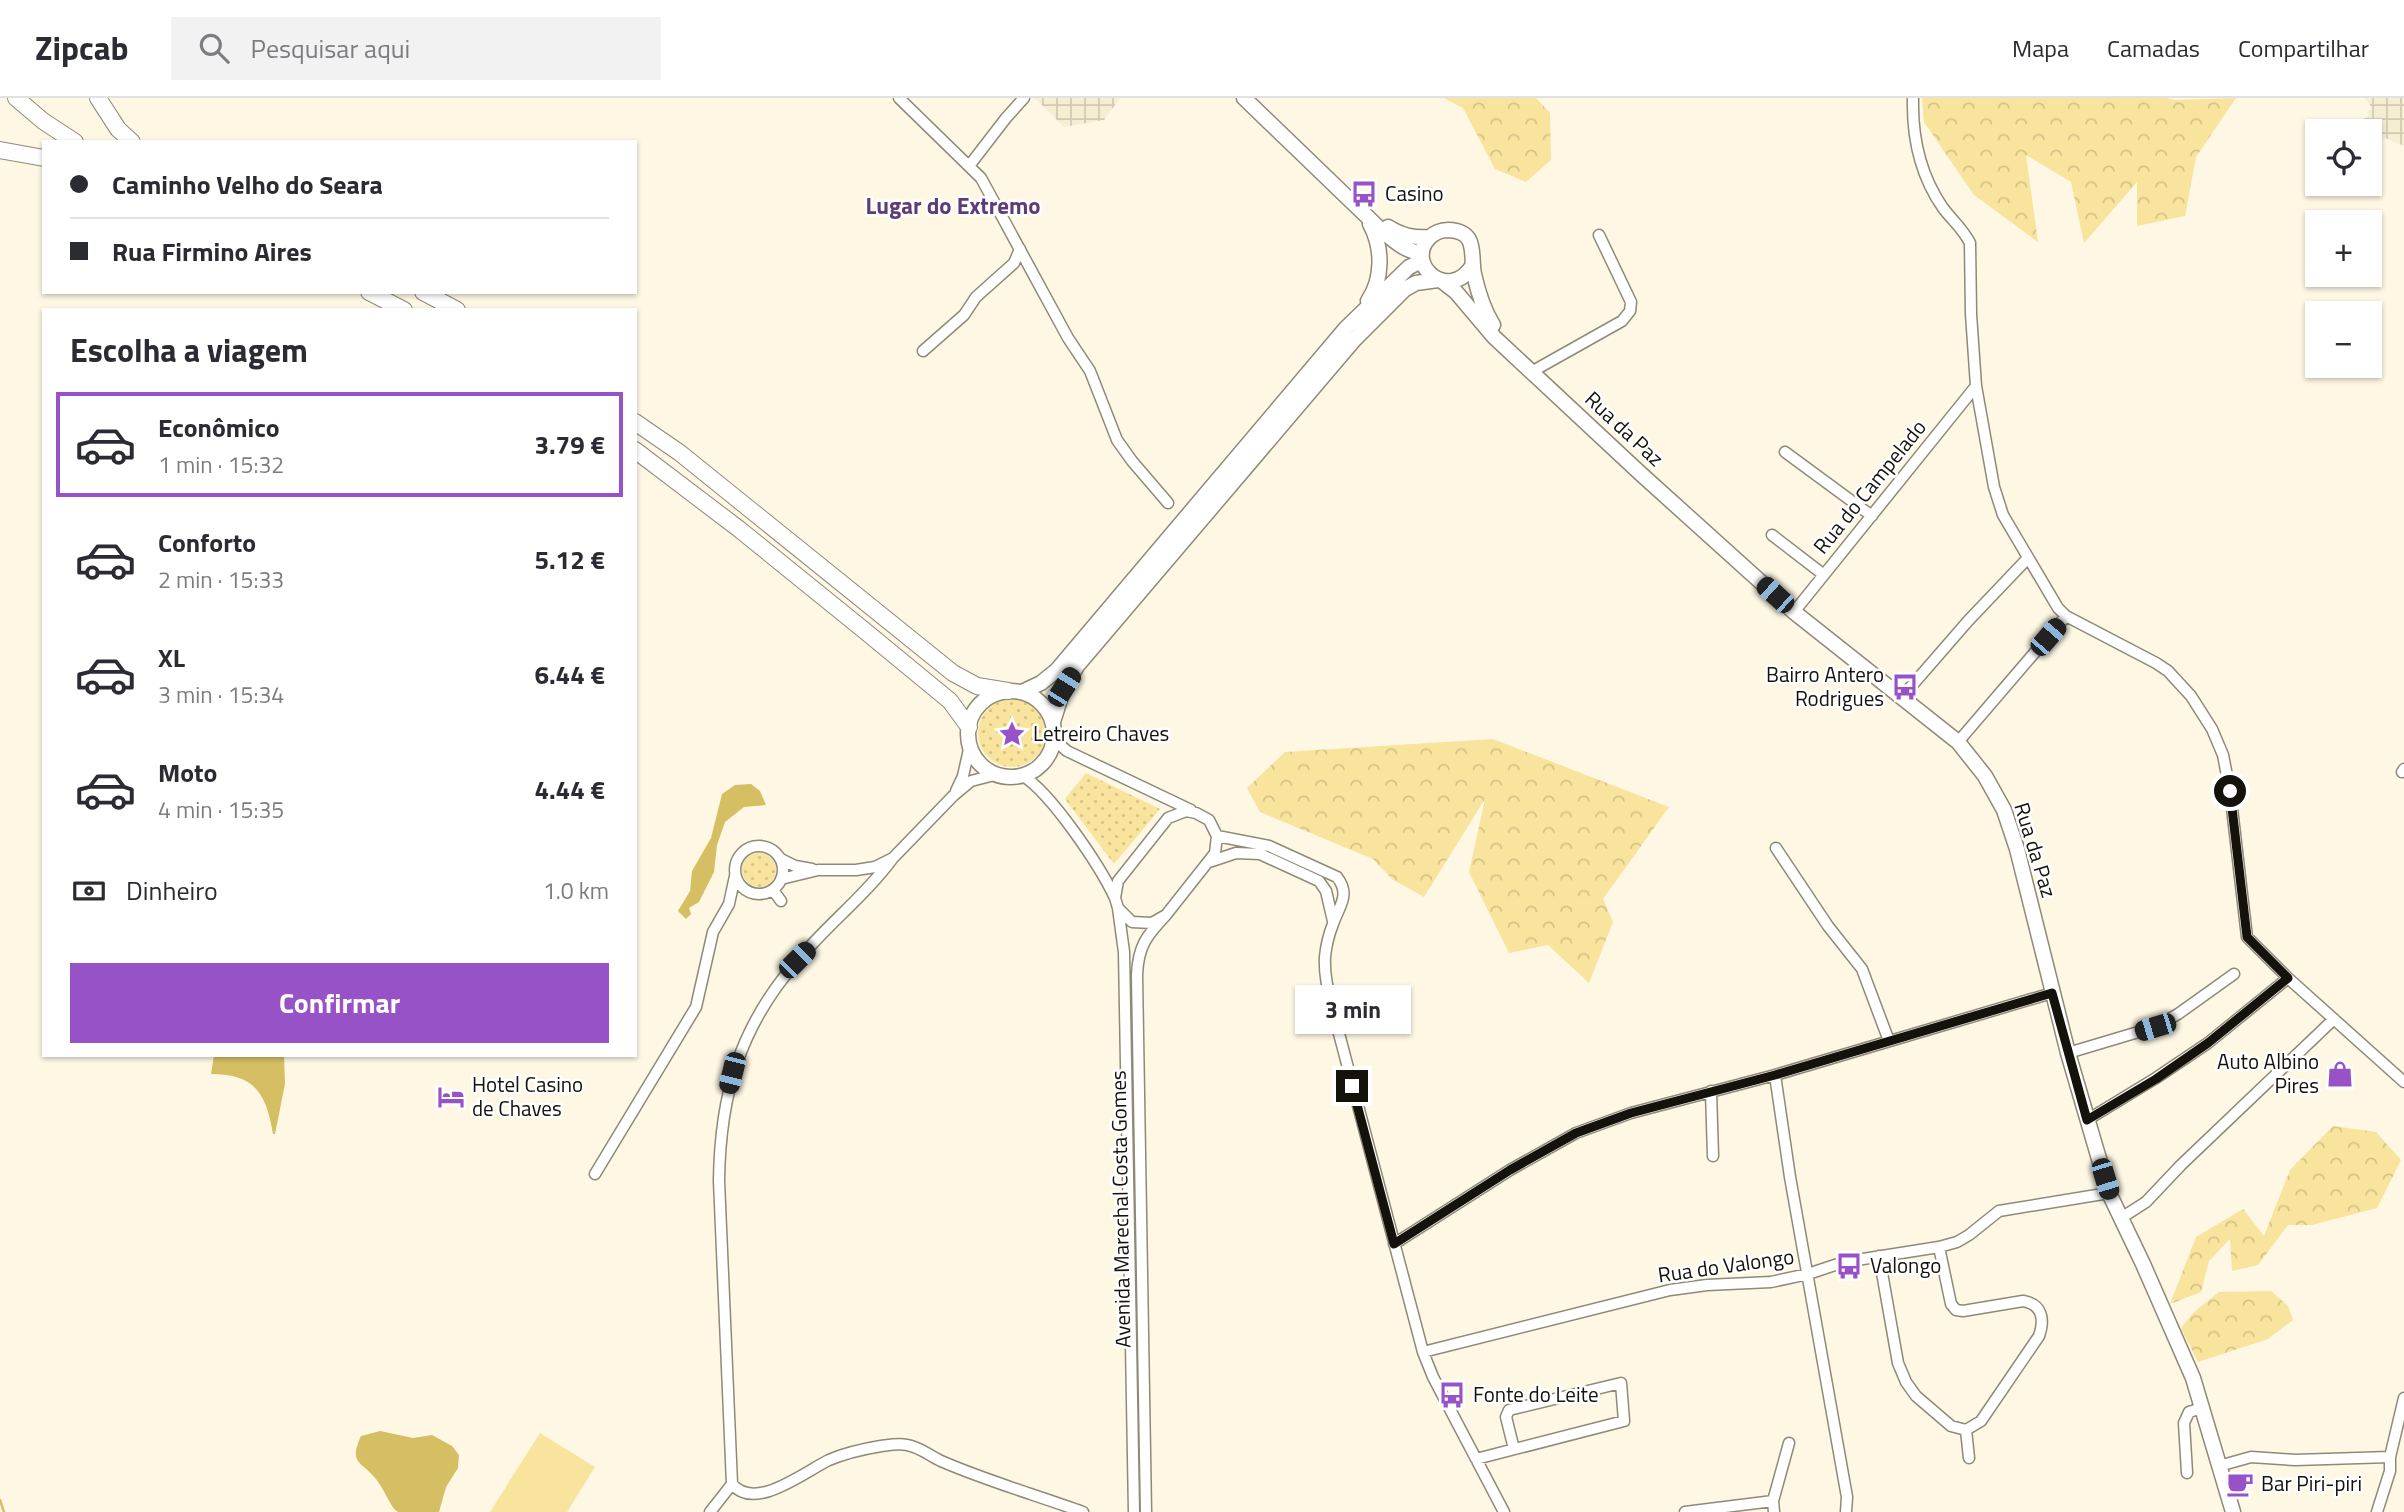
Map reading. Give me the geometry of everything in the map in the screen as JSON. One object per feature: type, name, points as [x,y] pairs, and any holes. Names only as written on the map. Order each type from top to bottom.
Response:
[{"type":"highway","points":[[1,98],[55,140]]},
{"type":"highway","points":[[16,98],[43,121],[72,140]]},
{"type":"highway","points":[[98,98],[118,128],[130,140]]},
{"type":"highway","points":[[0,150],[42,158]]},
{"type":"highway","points":[[373,294],[400,308]]},
{"type":"highway","points":[[427,294],[453,308]]},
{"type":"highway","points":[[637,423],[680,453],[953,673],[977,686],[1015,692]]},
{"type":"highway","points":[[637,452],[739,529],[950,701],[969,727]]},
{"type":"main road","points":[[1244,98],[1395,242],[1422,257],[1430,275],[1456,292],[1494,337],[1512,352]]},
{"type":"main road","points":[[1364,214],[1400,235],[1430,237],[1443,230],[1464,235],[1473,247],[1473,265],[1485,312],[1512,352]]},
{"type":"main road","points":[[1359,316],[1374,293],[1380,262],[1376,234],[1364,214]]},
{"type":"main road","points":[[1430,237],[1422,257],[1359,316],[1057,670],[1041,683],[986,699],[975,711],[969,727],[970,746],[979,762],[998,774],[1009,777],[1022,775],[1041,766],[1048,757],[1064,687],[1077,666],[1346,349],[1405,289],[1416,283],[1461,279],[1473,265]]},
{"type":"main road","name":"Rua da Paz","points":[[1512,352],[1794,612],[1958,742],[1986,776],[2004,810],[2017,849],[2068,1053],[2109,1193],[2179,1344],[2202,1408],[2233,1512]]},
{"type":"main road","points":[[1015,692],[1038,700],[1047,709],[1054,728]]},
{"type":"street","points":[[899,98],[981,178],[1068,338],[1090,371],[1117,440],[1168,503]]},
{"type":"street","points":[[969,166],[1024,98]]},
{"type":"street","points":[[1913,98],[1912,125],[1918,156],[1943,207],[1970,243],[1976,386],[1994,487],[2003,515],[2027,559],[2066,617],[2168,671],[2191,696],[2212,729],[2228,773],[2247,937],[2288,978],[2404,1082]]},
{"type":"street","points":[[1532,370],[1622,321],[1630,312],[1631,302],[1599,235]]},
{"type":"street","points":[[923,351],[964,315],[975,298],[1014,263],[1020,249]]},
{"type":"street","name":"Rua do Campelado","points":[[1794,612],[1976,386]]},
{"type":"street","points":[[1785,452],[1872,516]]},
{"type":"street","points":[[1772,535],[1824,575]]},
{"type":"street","points":[[1902,697],[1968,621],[2027,559]]},
{"type":"street","points":[[1958,742],[2066,617]]},
{"type":"street","points":[[1054,728],[1059,744],[1068,751],[1209,820],[1217,836],[1215,853],[1209,862]]},
{"type":"street","points":[[953,796],[963,776],[970,746]]},
{"type":"street","points":[[998,774],[971,781],[953,796],[893,858],[878,879],[797,960],[746,1037],[732,1073],[719,1144],[732,1484],[737,1492],[745,1497],[771,1495],[827,1461],[855,1452],[903,1444],[916,1447],[941,1461],[1083,1512]]},
{"type":"street","points":[[1022,775],[1041,790],[1093,859],[1124,916],[1132,922],[1142,924],[1158,921],[1166,915]]},
{"type":"street","points":[[1116,903],[1118,881],[1168,818],[1177,813],[1196,813]]},
{"type":"street","points":[[1217,836],[1269,846],[1337,877],[1342,883],[1344,901],[1327,942],[1325,978],[1423,1352],[1433,1377],[1504,1512]]},
{"type":"street","points":[[596,1174],[696,1007],[713,932],[729,904],[737,859],[748,848],[761,846],[769,848],[781,859],[795,866],[818,870],[875,867],[893,858]]},
{"type":"street","points":[[1776,848],[1828,926],[1861,969],[1889,1041]]},
{"type":"street","points":[[1209,862],[1236,853],[1260,854],[1318,881],[1326,891],[1334,921]]},
{"type":"street","points":[[729,904],[773,890],[781,879],[781,859]]},
{"type":"street","name":"Avenida Marechal Costa Gomes","points":[[1146,1512],[1137,975],[1146,937],[1209,862]]},
{"type":"street","points":[[781,879],[818,870]]},
{"type":"street","points":[[735,876],[744,889],[757,894]]},
{"type":"street","points":[[773,890],[781,901]]},
{"type":"street","name":"Avenida Marechal Costa Gomes","points":[[1116,903],[1124,952],[1134,1512]]},
{"type":"street","points":[[2068,1053],[2155,1027],[2234,974]]},
{"type":"street","points":[[2087,1120],[2156,1079],[2208,1043],[2288,978]]},
{"type":"street","points":[[1394,1244],[1510,1170],[1576,1133],[1631,1113],[1775,1075],[2052,993]]},
{"type":"street","points":[[2121,1218],[2146,1202],[2181,1165],[2334,1019]]},
{"type":"street","points":[[1775,1075],[1790,1177],[1847,1497],[1846,1512]]},
{"type":"street","points":[[1711,1091],[1713,1156]]},
{"type":"street","name":"Rua do Valongo","points":[[1423,1352],[1670,1290],[1771,1282],[1844,1262],[1939,1247],[1969,1235],[1999,1211],[2109,1193]]},
{"type":"street","points":[[1879,1256],[1898,1363],[1906,1381],[1916,1396],[1951,1426],[1966,1430],[1981,1421],[2039,1336],[2042,1317],[2039,1309],[2032,1303],[2023,1301],[1956,1310],[1951,1304],[1939,1247]]},
{"type":"street","points":[[1476,1459],[1624,1421],[1621,1383],[1509,1410],[1506,1417],[1514,1449]]},
{"type":"street","points":[[2377,1512],[2390,1471],[2390,1457],[2404,1398]]},
{"type":"street","points":[[2187,1474],[2184,1423],[2189,1412],[2202,1408]]},
{"type":"street","points":[[1966,1430],[1969,1458]]},
{"type":"street","points":[[1685,1512],[1773,1507],[1789,1443]]},
{"type":"street","points":[[2219,1466],[2251,1457],[2295,1460],[2390,1457]]},
{"type":"street","points":[[710,1512],[732,1484]]},
{"type":"shaded area","points":[[1035,98],[1120,98],[1104,120],[1064,127]]},
{"type":"shaded area","points":[[2365,98],[2404,98],[2404,146],[2382,137],[2382,119],[2363,119],[2372,108]]},
{"type":"shaded area","points":[[751,784],[760,791],[766,805],[744,807],[725,822],[717,845],[714,872],[699,902],[689,908],[691,914],[686,919],[678,911],[690,891],[692,871],[711,838],[722,794],[735,785]]},
{"type":"shaded area","points":[[214,1057],[284,1057],[285,1084],[275,1134],[267,1107],[256,1089],[238,1078],[211,1074]]},
{"type":"shaded area","points":[[380,1431],[413,1438],[432,1435],[452,1446],[459,1455],[458,1468],[446,1487],[439,1512],[398,1512],[376,1479],[358,1462],[356,1452],[361,1436]]},
{"type":"green space","points":[[1444,98],[1536,98],[1550,113],[1551,160],[1526,182],[1495,169],[1463,108]]},
{"type":"green space","points":[[1922,98],[2236,98],[2196,157],[2185,216],[2137,226],[2137,182],[2084,243],[2071,182],[2026,155],[2038,242],[1974,195],[1924,122]]},
{"type":"green space","points":[[1005,699],[1019,699],[1031,704],[1041,714],[1046,733],[1041,752],[1031,762],[1019,767],[1005,767],[993,762],[983,752],[978,740],[978,726],[983,714],[993,704]]},
{"type":"green space","points":[[1493,739],[1669,807],[1603,899],[1613,922],[1589,983],[1548,945],[1509,953],[1469,872],[1485,799],[1424,897],[1392,879],[1373,859],[1260,812],[1247,788],[1285,752]]},
{"type":"green space","points":[[1086,773],[1160,809],[1114,864],[1065,799]]},
{"type":"green space","points":[[759,853],[771,858],[776,870],[771,882],[759,887],[747,882],[742,870],[747,858]]},
{"type":"green space","points":[[2333,1126],[2376,1132],[2401,1160],[2377,1208],[2312,1225],[2288,1225],[2258,1265],[2232,1271],[2230,1239],[2209,1261],[2201,1292],[2170,1304],[2196,1237],[2243,1209],[2264,1236],[2290,1170]]},
{"type":"green space","points":[[2271,1291],[2288,1306],[2293,1320],[2268,1339],[2198,1362],[2181,1328],[2194,1312],[2219,1292]]},
{"type":"green space","points":[[540,1433],[595,1467],[567,1512],[490,1512]]},
{"type":"waterway","points":[[0,1500],[4,1512]]},
{"type":"place","name":"Casino","points":[[1364,194]]},
{"type":"place","name":"Bairro Antero Rodrigues","points":[[1905,687]]},
{"type":"place","name":"Letreiro Chaves","points":[[1012,734]]},
{"type":"place","name":"Auto Albino Pires","points":[[2340,1074]]},
{"type":"place","name":"Hotel Casino de Chaves","points":[[451,1097]]},
{"type":"place","name":"Valongo","points":[[1849,1266]]},
{"type":"place","name":"Fonte do Leite","points":[[1452,1395]]},
{"type":"place","name":"Bar Piri-piri","points":[[2240,1484]]},
{"type":"district","name":"Lugar do Extremo","points":[[953,206]]},
{"type":"route","points":[[1352,1086],[1394,1244],[1510,1170],[1576,1133],[1601,1123],[2052,993],[2087,1120],[2156,1079],[2208,1043],[2288,978],[2247,937],[2230,791]]}]
